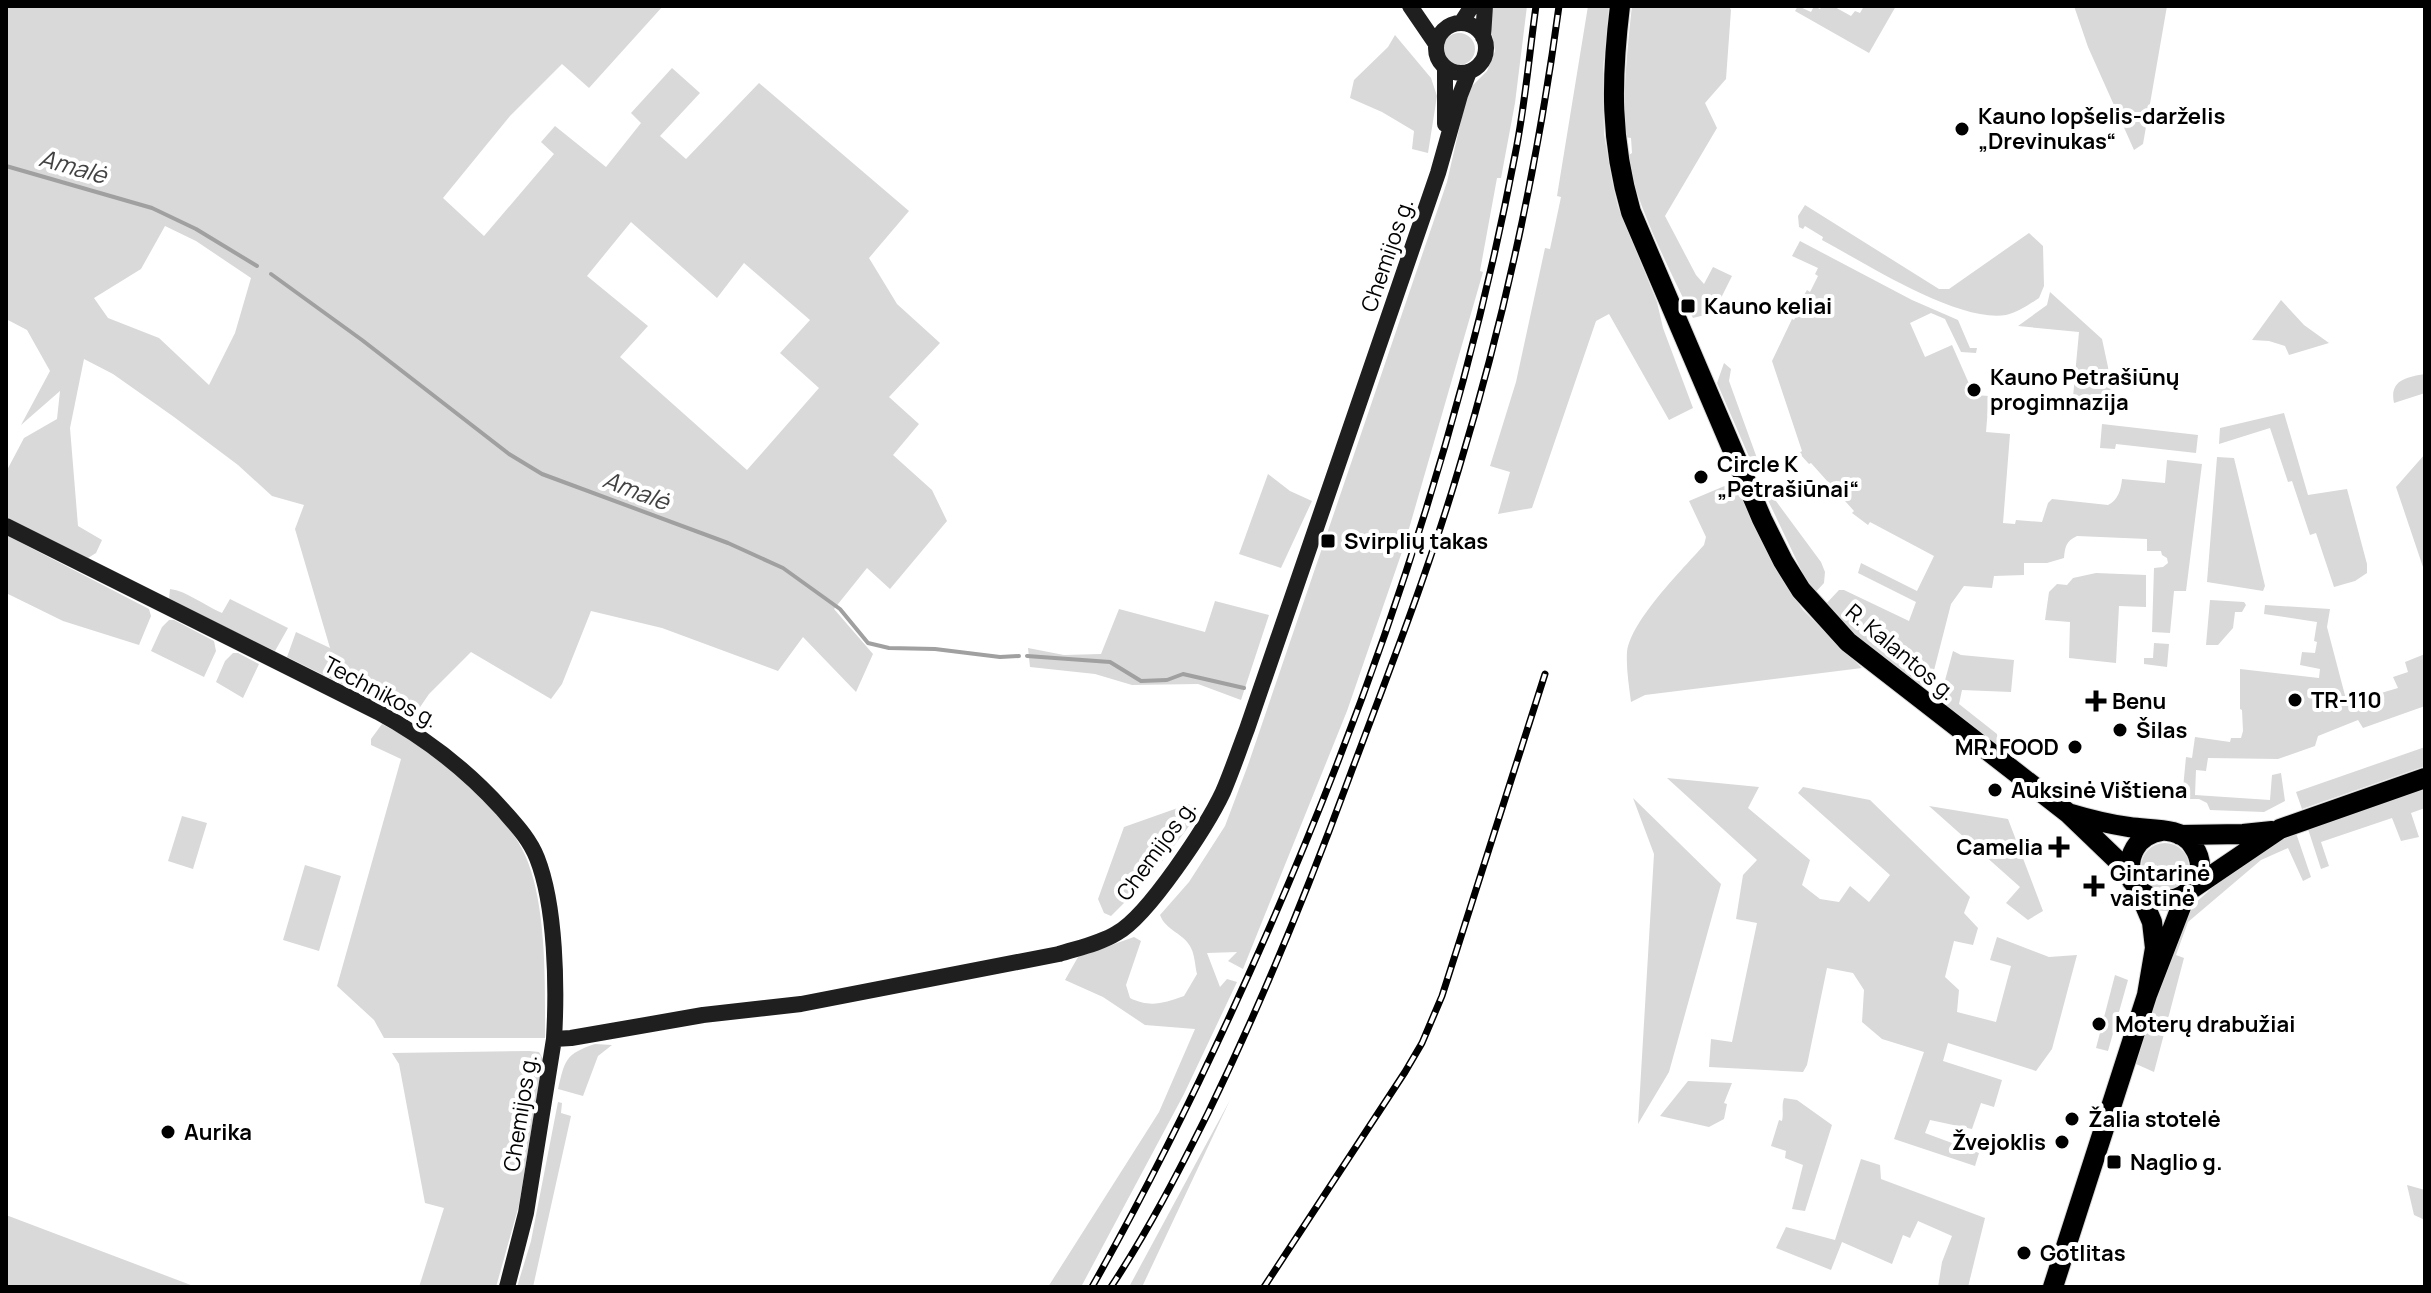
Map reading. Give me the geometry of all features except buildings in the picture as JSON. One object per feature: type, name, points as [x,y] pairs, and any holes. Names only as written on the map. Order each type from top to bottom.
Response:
[{"type":"main road","points":[[1412,6],[1454,25],[1474,27],[1483,37]]},
{"type":"main road","points":[[1412,6],[1436,44],[1437,58],[1445,68],[1457,73],[1469,72],[1481,64],[1484,57],[1485,6]]},
{"type":"main road","points":[[1436,44],[1442,31],[1454,25],[1472,6]]},
{"type":"main road","name":"R. Kalantos g.","points":[[1620,6],[1612,84],[1616,145],[1631,212],[1762,519],[1783,561],[1814,607],[1859,651],[2068,813],[2119,862],[2135,885],[2152,922],[2154,940],[2147,995]]},
{"type":"main road","name":"Chemijos g.","points":[[1445,68],[1445,141]]},
{"type":"main road","name":"Chemijos g.","points":[[507,1287],[526,1213],[554,1039],[703,1015],[801,1004],[1059,954],[1118,933],[1140,913],[1209,818],[1223,792],[1360,402],[1469,72]]},
{"type":"main road","name":"Technikos g.","points":[[6,526],[378,712],[450,757],[523,832],[537,858],[546,896],[556,977],[554,1039]]},
{"type":"main road","points":[[2280,829],[2170,901],[2145,895],[2135,885],[2129,864],[2135,847],[2147,836],[2172,833],[2243,834],[2280,829],[2425,778]]},
{"type":"main road","name":"R. Kalantos g.","points":[[2053,1287],[2147,995],[2199,872],[2198,854],[2188,839],[2172,833],[2105,823],[2068,813]]},
{"type":"shaded area","points":[[6,6],[663,6],[589,88],[562,64],[510,116],[443,198],[484,236],[554,154],[541,142],[555,126],[606,167],[641,123],[631,113],[672,68],[700,93],[660,136],[686,159],[759,83],[909,211],[869,258],[897,304],[940,343],[889,397],[919,424],[893,455],[932,490],[947,521],[890,589],[867,568],[834,609],[873,654],[856,692],[803,637],[778,671],[662,628],[591,611],[562,684],[551,699],[471,652],[429,694],[412,719],[287,657],[296,632],[330,648],[295,529],[304,505],[272,496],[238,465],[174,417],[113,374],[84,359],[70,428],[78,526],[102,540],[96,553],[88,558],[6,517],[6,472],[24,438],[57,419],[60,391],[21,425],[50,371],[27,330],[6,319]],"holes":[[[631,222],[717,298],[744,263],[810,320],[780,353],[819,388],[747,470],[620,357],[648,326],[587,276]],[[165,226],[196,241],[251,278],[235,333],[209,385],[159,338],[108,318],[94,298],[141,269]]]},
{"type":"shaded area","points":[[1493,6],[1527,6],[1515,103],[1501,178],[1497,178],[1480,271],[1483,272],[1404,546],[1347,711],[1243,969],[1228,961],[1237,952],[1207,953],[1220,987],[1227,979],[1237,982],[1184,1094],[1081,1287],[1048,1287],[1159,1112],[1195,1029],[1145,1025],[1103,997],[1065,980],[1078,957],[1134,937],[1141,941],[1126,985],[1130,998],[1157,1003],[1184,996],[1197,974],[1188,943],[1166,925],[1160,915],[1189,882],[1225,826],[1248,765],[1447,182],[1468,90],[1487,71],[1495,51],[1490,24]]},
{"type":"shaded area","points":[[1588,6],[1609,6],[1603,69],[1604,134],[1618,207],[1657,302],[1663,328],[1693,408],[1669,420],[1609,314],[1596,321],[1532,508],[1498,514],[1510,472],[1490,466],[1516,382],[1545,248],[1550,249],[1561,197],[1557,196]]},
{"type":"shaded area","points":[[1632,6],[1729,6],[1731,10],[1726,79],[1705,103],[1717,128],[1665,216],[1696,275],[1704,284],[1713,267],[1732,276],[1718,304],[1720,311],[1693,318],[1647,219],[1626,157],[1632,153],[1631,138],[1625,137],[1625,121]]},
{"type":"shaded area","points":[[1798,6],[1811,12],[1814,6],[1820,9],[1822,6],[1833,6],[1851,16],[1855,11],[1860,13],[1864,6],[1896,6],[1869,53],[1795,11]]},
{"type":"shaded area","points":[[2074,6],[2167,6],[2143,144],[2134,150],[2088,47]]},
{"type":"shaded area","points":[[1459,33],[1470,38],[1475,49],[1470,60],[1459,65],[1448,60],[1443,49],[1448,38]]},
{"type":"shaded area","points":[[1395,35],[1431,78],[1437,96],[1428,153],[1412,149],[1414,131],[1350,98],[1354,80],[1388,47]]},
{"type":"shaded area","points":[[1805,205],[1939,289],[1949,289],[2029,233],[2043,246],[2044,286],[2039,298],[2010,314],[1986,315],[1963,310],[1886,276],[1822,240],[1823,237],[1805,226],[1803,229],[1799,227],[1798,216]]},
{"type":"shaded area","points":[[1800,241],[1912,300],[1958,320],[1970,348],[1977,348],[1976,353],[1961,352],[1945,319],[1931,313],[1910,323],[1925,357],[1952,345],[1974,395],[1989,396],[1986,432],[2010,434],[2003,523],[2015,524],[2016,520],[2042,522],[2052,499],[2108,505],[2118,494],[2122,479],[2165,483],[2167,460],[2202,464],[2186,591],[2174,591],[2170,633],[2152,632],[2154,568],[2168,563],[2161,551],[2147,551],[2147,539],[2077,536],[2067,545],[2064,558],[2047,563],[2024,563],[2024,575],[1994,576],[1992,588],[1964,586],[1951,604],[1931,682],[1922,693],[1823,607],[1839,590],[1844,590],[1909,621],[1916,602],[1858,573],[1861,563],[1917,591],[1934,556],[1870,522],[1868,525],[1852,513],[1854,511],[1799,453],[1802,451],[1772,361],[1792,319],[1803,304],[1800,302],[1807,290],[1810,292],[1818,276],[1815,274],[1818,268],[1792,256]]},
{"type":"shaded area","points":[[2050,292],[2102,339],[2113,413],[2072,408],[2079,332],[2018,326],[2047,305]]},
{"type":"shaded area","points":[[2281,300],[2304,325],[2329,343],[2289,355],[2285,346],[2252,340]]},
{"type":"shaded area","points":[[1724,363],[1731,369],[1729,381],[1762,472],[1757,475],[1717,383]]},
{"type":"shaded area","points":[[2425,374],[2425,393],[2394,403],[2394,389],[2401,381]]},
{"type":"shaded area","points":[[2284,413],[2308,495],[2347,489],[2367,564],[2367,573],[2355,581],[2334,587],[2316,533],[2310,535],[2292,481],[2288,482],[2270,428],[2219,444],[2220,428]]},
{"type":"shaded area","points":[[2102,424],[2198,435],[2196,453],[2116,444],[2115,449],[2100,448]]},
{"type":"shaded area","points":[[2425,454],[2425,573],[2396,487]]},
{"type":"shaded area","points":[[2217,457],[2234,458],[2265,586],[2263,591],[2207,582]]},
{"type":"shaded area","points":[[1268,474],[1290,491],[1312,501],[1281,568],[1239,554]]},
{"type":"shaded area","points":[[1734,482],[1776,570],[1803,610],[1862,668],[1645,695],[1631,702],[1627,652],[1631,639],[1648,610],[1704,545],[1706,537],[1689,501]]},
{"type":"shaded area","points":[[1770,493],[1821,562],[1825,572],[1824,583],[1813,595],[1766,496]]},
{"type":"shaded area","points":[[6,535],[149,609],[151,616],[139,645],[63,621],[6,593]]},
{"type":"shaded area","points":[[2096,573],[2146,575],[2146,607],[2119,606],[2116,663],[2069,658],[2070,622],[2045,620],[2049,592],[2057,584],[2067,585],[2073,578]]},
{"type":"shaded area","points":[[170,589],[222,613],[230,599],[288,628],[275,651],[169,600]]},
{"type":"shaded area","points":[[2210,600],[2244,602],[2246,605],[2242,612],[2235,612],[2233,628],[2218,645],[2206,645]]},
{"type":"shaded area","points":[[1215,601],[1269,615],[1241,700],[1198,684],[1132,685],[1095,674],[1030,667],[1028,648],[1064,655],[1101,654],[1119,609],[1205,632]]},
{"type":"shaded area","points":[[2265,605],[2330,609],[2327,627],[2347,703],[2398,688],[2393,677],[2408,672],[2405,662],[2425,654],[2425,706],[2363,728],[2358,720],[2318,736],[2315,746],[2278,759],[2208,758],[2206,771],[2196,770],[2195,795],[2270,800],[2272,775],[2281,773],[2285,801],[2264,812],[2210,810],[2207,803],[2199,799],[2182,799],[2186,757],[2192,758],[2195,737],[2230,742],[2231,738],[2241,738],[2240,669],[2319,678],[2320,669],[2300,665],[2302,652],[2315,653],[2317,622],[2264,614]]},
{"type":"shaded area","points":[[169,620],[214,641],[216,651],[204,677],[151,651],[162,627]]},
{"type":"shaded area","points":[[2154,643],[2169,644],[2167,667],[2144,664],[2144,658],[2153,658]]},
{"type":"shaded area","points":[[1953,651],[1961,655],[2014,660],[2011,692],[1962,690],[1959,704],[1997,734],[1995,747],[1938,706]]},
{"type":"shaded area","points":[[233,653],[259,664],[243,698],[216,682],[225,661]]},
{"type":"shaded area","points":[[382,724],[420,745],[465,780],[506,824],[525,855],[541,920],[545,1038],[384,1038],[374,1020],[337,986],[401,759],[371,745],[371,739]]},
{"type":"shaded area","points":[[2425,747],[2425,766],[2302,809],[2296,792]]},
{"type":"shaded area","points":[[1667,778],[1759,787],[1748,808],[1810,860],[1802,885],[1820,899],[1839,902],[1850,886],[1869,902],[1890,875],[1798,793],[1803,787],[1870,800],[1970,897],[1964,913],[1978,928],[1973,945],[1954,941],[1945,977],[1959,990],[1957,1012],[1996,1022],[2011,966],[1990,960],[1997,937],[2049,957],[2077,955],[2052,1049],[2036,1071],[1948,1043],[1943,1061],[2002,1080],[1994,1107],[1981,1103],[1972,1129],[1930,1120],[1925,1133],[1979,1153],[1975,1166],[1894,1139],[1924,1052],[1882,1039],[1862,1022],[1864,990],[1853,973],[1827,968],[1803,1072],[1709,1067],[1711,1039],[1732,1042],[1757,923],[1736,919],[1743,875],[1757,860]]},
{"type":"shaded area","points":[[2425,788],[2425,808],[2411,813],[2419,837],[2401,841],[2392,818],[2321,842],[2329,866],[2321,869],[2308,829]]},
{"type":"shaded area","points":[[1633,798],[1721,884],[1669,1072],[1638,1124],[1654,854]]},
{"type":"shaded area","points":[[1189,804],[1196,817],[1151,876],[1111,916],[1104,913],[1098,899],[1124,827]]},
{"type":"shaded area","points":[[1929,806],[2008,819],[2043,911],[2028,920],[2006,903],[2020,887]]},
{"type":"shaded area","points":[[182,816],[207,823],[193,869],[168,861]]},
{"type":"shaded area","points":[[2296,833],[2311,877],[2303,881],[2288,848],[2261,860],[2188,922],[2176,955],[2184,958],[2154,1072],[2136,1064],[2177,934],[2193,905],[2275,840]]},
{"type":"shaded area","points":[[2165,843],[2174,844],[2182,850],[2188,858],[2188,876],[2182,884],[2174,890],[2165,891],[2156,890],[2148,884],[2142,876],[2141,867],[2142,858],[2148,850],[2156,844]]},
{"type":"shaded area","points":[[305,865],[341,876],[319,951],[283,940]]},
{"type":"shaded area","points":[[2115,975],[2128,980],[2108,1051],[2096,1048]]},
{"type":"shaded area","points":[[595,1044],[612,1045],[598,1056],[583,1096],[558,1089],[568,1059]]},
{"type":"shaded area","points":[[539,1052],[543,1059],[519,1205],[496,1287],[419,1287],[444,1208],[425,1203],[399,1064],[392,1053]]},
{"type":"shaded area","points":[[1688,1081],[1732,1083],[1724,1103],[1727,1104],[1724,1119],[1709,1127],[1660,1116]]},
{"type":"shaded area","points":[[1784,1098],[1797,1100],[1832,1125],[1805,1211],[1792,1209],[1803,1165],[1785,1158],[1786,1151],[1771,1146],[1779,1120],[1782,1121]]},
{"type":"shaded area","points":[[1230,1100],[1142,1287],[1129,1287]]},
{"type":"shaded area","points":[[558,1102],[562,1103],[561,1113],[571,1116],[533,1287],[517,1287],[531,1241]]},
{"type":"shaded area","points":[[1861,1159],[1880,1165],[1881,1179],[1985,1218],[1968,1287],[1938,1287],[1942,1262],[1952,1236],[1918,1221],[1910,1238],[1903,1235],[1892,1264],[1842,1242],[1831,1270],[1776,1248],[1786,1227],[1835,1240]]},
{"type":"shaded area","points":[[2407,1185],[2425,1190],[2425,1220],[2414,1215]]},
{"type":"shaded area","points":[[6,1215],[196,1287],[6,1287]]},
{"type":"waterway","name":"Amalė","points":[[6,166],[152,208],[196,229],[257,266]]},
{"type":"waterway","name":"Amalė","points":[[271,274],[509,454],[542,474],[728,543],[783,568],[840,609],[868,643],[889,648],[1019,656]]},
{"type":"waterway","name":"Amalė","points":[[1027,656],[1110,662],[1141,681],[1167,680],[1183,674],[1244,688]]},
{"type":"railway","points":[[1092,1287],[1162,1156],[1248,976],[1308,837],[1381,646],[1443,452],[1494,255],[1518,137],[1536,6]]},
{"type":"railway","points":[[1111,1287],[1185,1158],[1265,989],[1317,863],[1421,585],[1476,411],[1505,297],[1541,123],[1559,6]]},
{"type":"railway","points":[[1264,1287],[1422,1043],[1442,996],[1545,674]]},
{"type":"place","name":"Kauno lopšelis-darželis „Drevinukas“","points":[[1962,129]]},
{"type":"place","name":"Kauno keliai","points":[[1688,306]]},
{"type":"place","name":"Kauno Petrašiūnų progimnazija","points":[[1974,390]]},
{"type":"place","name":"Circle K „Petrašiūnai“","points":[[1701,477]]},
{"type":"place","name":"Svirplių takas","points":[[1328,541]]},
{"type":"place","name":"TR-110","points":[[2295,700]]},
{"type":"place","name":"Benu","points":[[2096,701]]},
{"type":"place","name":"Šilas","points":[[2120,730]]},
{"type":"place","name":"MR. FOOD","points":[[2075,747]]},
{"type":"place","name":"Auksinė Vištiena","points":[[1995,790]]},
{"type":"place","name":"Camelia","points":[[2059,847]]},
{"type":"place","name":"Gintarinė vaistinė","points":[[2094,886]]},
{"type":"place","name":"Moterų drabužiai","points":[[2099,1024]]},
{"type":"place","name":"Žalia stotelė","points":[[2072,1119]]},
{"type":"place","name":"Aurika","points":[[168,1132]]},
{"type":"place","name":"Žvejoklis","points":[[2062,1142]]},
{"type":"place","name":"Naglio g.","points":[[2114,1162]]},
{"type":"place","name":"Gotlitas","points":[[2024,1253]]}]
